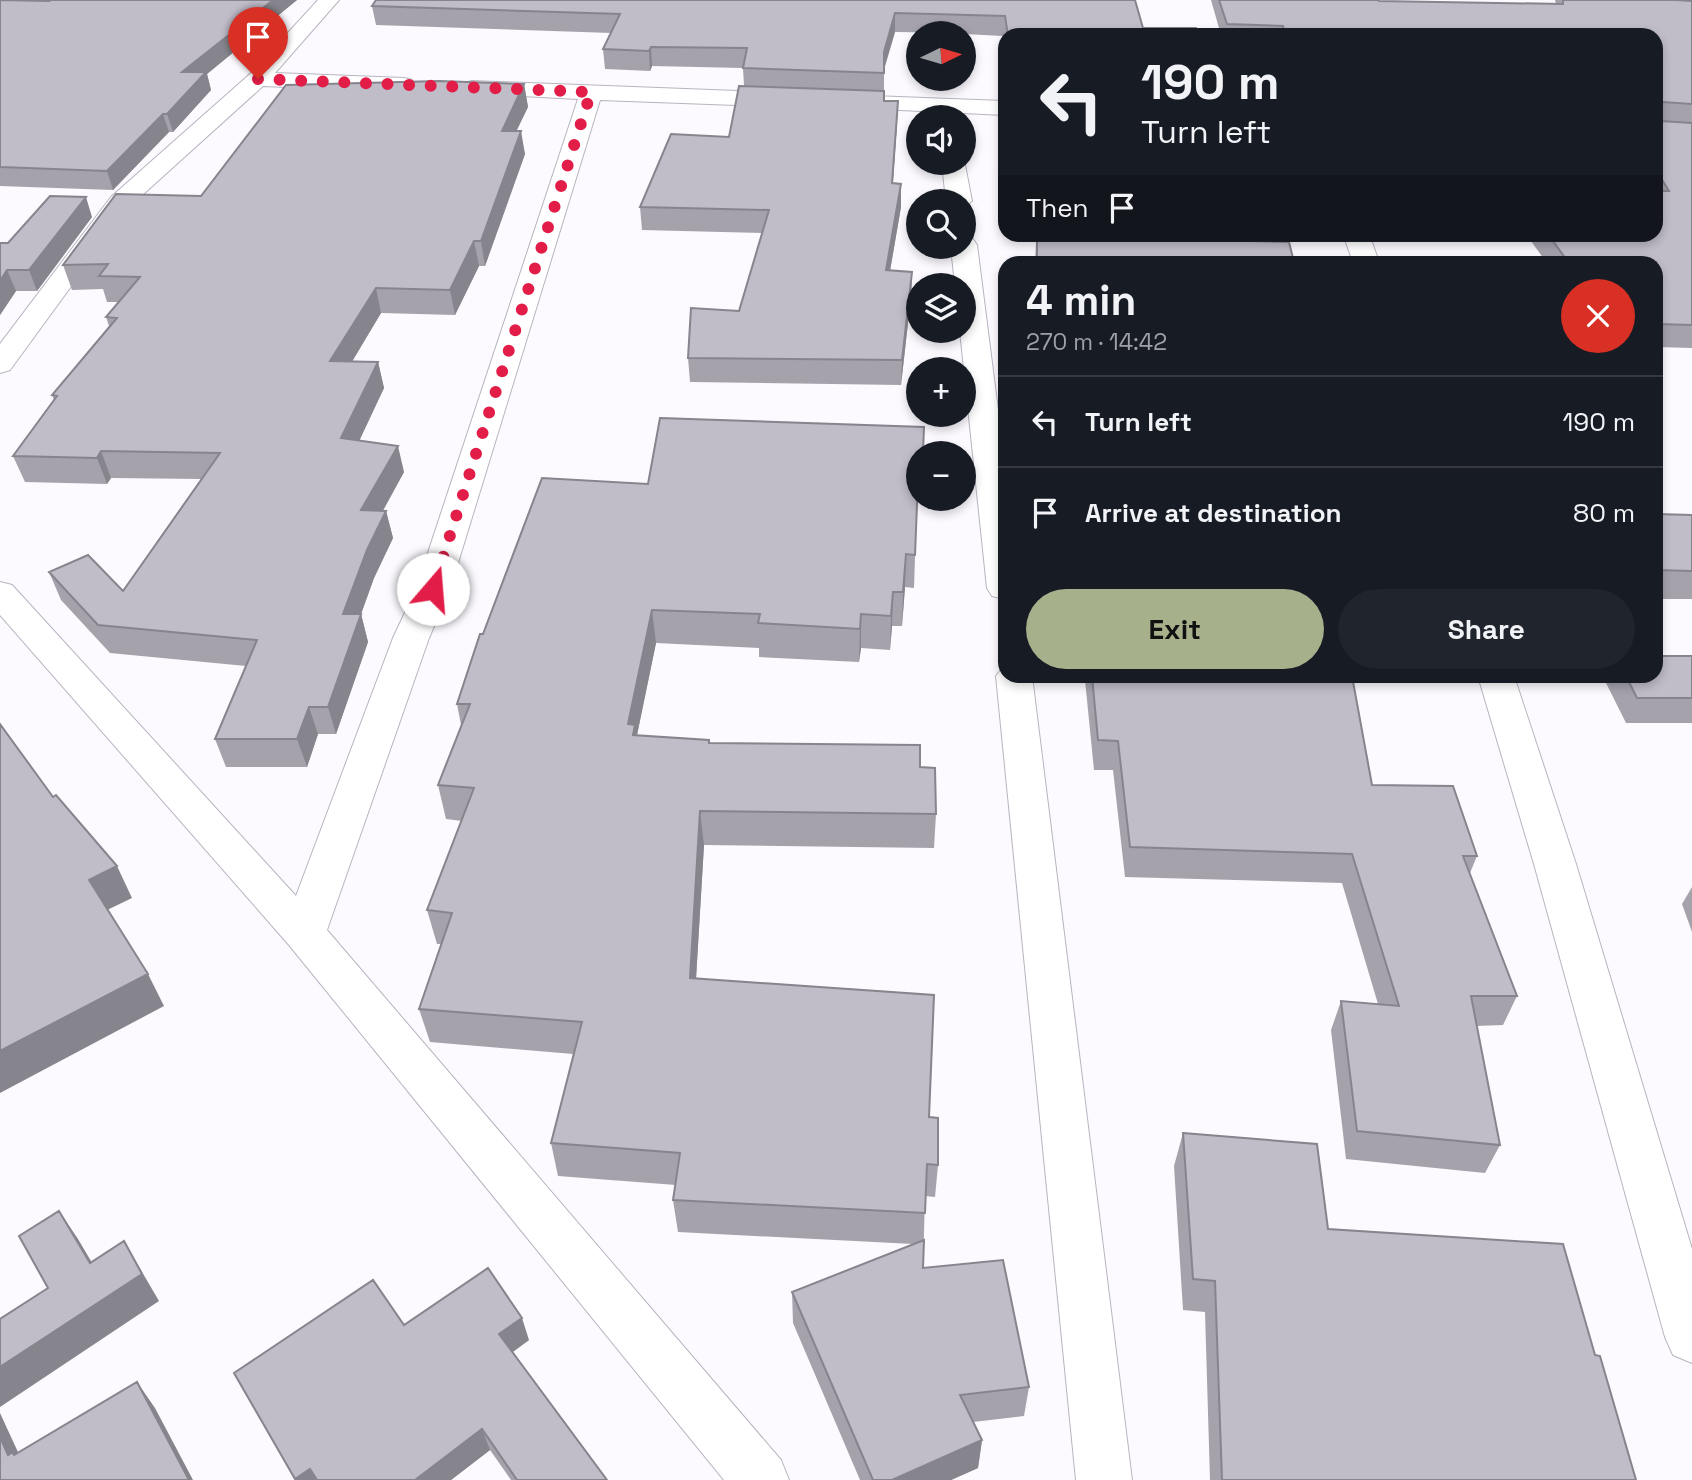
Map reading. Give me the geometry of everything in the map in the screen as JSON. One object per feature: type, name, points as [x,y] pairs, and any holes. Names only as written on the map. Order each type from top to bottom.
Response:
[{"type":"street","points":[[0,364],[120,202],[258,79],[329,0]]},
{"type":"street","points":[[258,79],[424,86]]},
{"type":"street","points":[[452,87],[817,101],[906,108]]},
{"type":"street","points":[[304,933],[411,638],[433,589],[591,92]]},
{"type":"street","points":[[976,110],[998,108]]},
{"type":"street","points":[[966,259],[998,537]]},
{"type":"street","points":[[0,593],[304,933],[761,1480]]},
{"type":"street","points":[[1015,683],[1104,1480]]},
{"type":"street","points":[[1498,683],[1555,864],[1692,1336]]},
{"type":"building","points":[[0,0],[273,0],[182,72],[206,72],[167,114],[163,114],[107,171],[0,167]]},
{"type":"building","points":[[376,0],[1135,0],[1143,28],[1007,28],[1005,16],[895,13],[884,52],[884,73],[743,68],[747,48],[651,47],[649,51],[603,49],[620,14],[372,6]]},
{"type":"building","points":[[1219,0],[1563,4],[1563,0],[1692,1],[1692,104],[1663,102],[1663,28],[1284,28],[1227,24]]},
{"type":"building","points":[[439,81],[524,84],[502,131],[521,131],[481,241],[474,241],[450,290],[376,288],[330,361],[378,362],[341,438],[398,446],[361,510],[386,511],[367,550],[343,614],[361,614],[328,707],[309,707],[297,739],[215,739],[257,640],[98,625],[49,572],[88,555],[123,591],[220,453],[101,451],[97,458],[13,456],[57,396],[52,395],[117,318],[106,317],[140,277],[99,276],[108,264],[63,265],[116,194],[201,196],[286,85]]},
{"type":"building","points":[[739,86],[884,91],[884,101],[898,101],[892,183],[901,184],[886,270],[912,272],[906,273],[906,325],[902,360],[688,358],[691,308],[739,311],[769,210],[640,207],[671,134],[729,137]]},
{"type":"building","points":[[1663,121],[1692,123],[1692,325],[1663,324],[1663,256],[1564,256],[1554,242],[1663,242],[1663,191],[1669,191],[1663,181]]},
{"type":"building","points":[[50,196],[86,197],[29,270],[7,270],[0,281],[0,243],[8,243]]},
{"type":"building","points":[[1037,242],[1289,242],[1292,256],[1037,256]]},
{"type":"building","points":[[660,418],[924,427],[923,441],[906,441],[906,511],[917,511],[915,555],[906,554],[903,592],[893,592],[891,616],[861,614],[860,629],[758,623],[760,614],[652,610],[628,724],[635,725],[633,735],[709,740],[709,743],[920,745],[920,767],[935,768],[936,814],[700,811],[690,978],[934,995],[929,1117],[938,1118],[938,1165],[927,1164],[925,1213],[673,1200],[680,1153],[551,1143],[582,1022],[419,1009],[452,913],[427,910],[474,788],[438,785],[470,704],[457,704],[480,634],[483,634],[542,478],[648,484]]},
{"type":"building","points":[[1663,514],[1692,515],[1692,571],[1663,570]]},
{"type":"building","points":[[1663,656],[1692,656],[1692,698],[1637,698],[1630,683],[1663,683]]},
{"type":"building","points":[[1093,683],[1353,683],[1372,785],[1453,786],[1477,856],[1463,856],[1517,996],[1471,996],[1500,1145],[1357,1131],[1341,1001],[1399,1006],[1352,854],[1130,847],[1118,741],[1098,740]]},
{"type":"building","points":[[0,724],[53,797],[56,795],[117,866],[89,880],[148,974],[0,1051]]},
{"type":"building","points":[[1183,1133],[1317,1144],[1328,1229],[1563,1244],[1595,1355],[1600,1356],[1636,1480],[1222,1480],[1215,1281],[1193,1279]]},
{"type":"building","points":[[59,1211],[90,1263],[124,1241],[142,1274],[0,1367],[0,1319],[48,1288],[19,1236]]},
{"type":"building","points":[[924,1240],[923,1268],[1003,1260],[1029,1387],[960,1395],[982,1440],[892,1480],[873,1480],[792,1292]]},
{"type":"building","points":[[488,1268],[522,1318],[499,1334],[607,1480],[517,1480],[482,1429],[415,1480],[317,1480],[310,1469],[295,1479],[234,1373],[373,1280],[404,1325]]},
{"type":"building","points":[[137,1382],[189,1480],[0,1480],[0,1437],[8,1455],[13,1452],[14,1455]]},
{"type":"route","points":[[258,79],[591,92],[433,589]]}]
